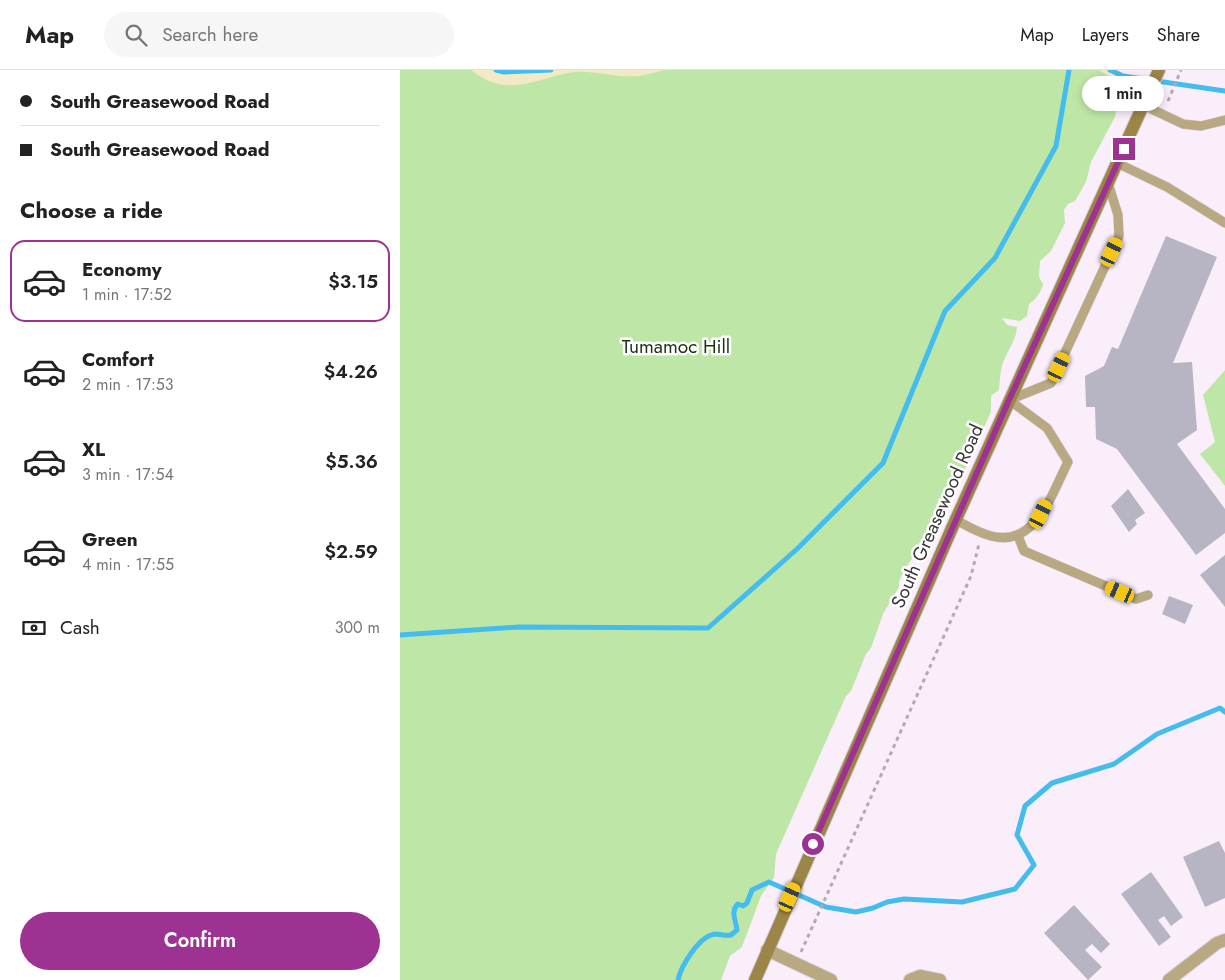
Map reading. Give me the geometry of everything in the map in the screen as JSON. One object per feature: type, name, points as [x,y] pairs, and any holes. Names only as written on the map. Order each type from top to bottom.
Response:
[{"type":"main road","name":"South Greasewood Road","points":[[755,980],[1009,400],[1159,70]]},
{"type":"street","points":[[1169,980],[1217,943],[1225,940]]},
{"type":"street","points":[[767,950],[831,980]]},
{"type":"street","points":[[910,980],[920,976],[940,980]]},
{"type":"lane","points":[[1143,105],[1183,124],[1201,126],[1225,120]]},
{"type":"lane","points":[[1117,163],[1167,187],[1225,223]]},
{"type":"lane","points":[[1009,400],[1052,383],[1119,236],[1118,215],[1108,184]]},
{"type":"lane","points":[[956,520],[989,536],[1005,538],[1018,536],[1037,521],[1068,462],[1047,428],[1009,400]]},
{"type":"lane","points":[[1018,536],[1024,551],[1136,599],[1148,594]]},
{"type":"path","points":[[1168,101],[1181,70]]},
{"type":"path","points":[[804,945],[971,576],[979,544]]},
{"type":"green space","name":"Tumamoc Hill","points":[[400,70],[1102,70],[1116,86],[1117,104],[1115,117],[1091,162],[1086,182],[1075,201],[1068,204],[1064,210],[1065,223],[1051,251],[1040,261],[1039,277],[1043,284],[1041,290],[1029,304],[1027,316],[1020,321],[1002,318],[1007,325],[1017,327],[1014,340],[1002,366],[999,390],[991,396],[991,412],[935,536],[934,531],[917,545],[915,555],[906,567],[899,581],[899,587],[883,614],[871,648],[866,654],[851,691],[846,696],[776,854],[774,878],[761,896],[742,947],[730,956],[721,980],[400,980]]},
{"type":"green space","points":[[1225,370],[1225,486],[1200,454],[1215,442],[1203,395]]},
{"type":"sand","points":[[471,70],[669,70],[631,76],[573,72],[533,82],[509,85],[497,84],[484,79]]},
{"type":"sand","points":[[1099,70],[1119,70],[1124,74],[1124,78],[1118,79],[1111,73],[1109,74],[1110,77]]},
{"type":"building","points":[[1166,236],[1217,257],[1173,363],[1192,362],[1197,430],[1177,444],[1225,509],[1225,533],[1196,555],[1117,449],[1096,439],[1095,407],[1086,407],[1085,376],[1104,366],[1112,347],[1118,349]]},
{"type":"building","points":[[1128,489],[1145,513],[1135,520],[1137,524],[1129,532],[1111,506]]},
{"type":"building","points":[[1225,555],[1225,607],[1200,575]]},
{"type":"building","points":[[1169,596],[1193,605],[1185,624],[1162,614]]},
{"type":"building","points":[[1219,841],[1225,853],[1225,898],[1205,907],[1183,857]]},
{"type":"building","points":[[1151,872],[1183,917],[1171,926],[1164,916],[1158,920],[1171,937],[1159,946],[1121,894]]},
{"type":"building","points":[[1074,905],[1110,944],[1101,953],[1092,944],[1085,950],[1102,967],[1088,980],[1044,933]]},
{"type":"waterway","points":[[496,70],[504,72],[551,70]]},
{"type":"waterway","points":[[400,635],[519,627],[708,628],[797,549],[883,463],[945,311],[995,258],[1056,146],[1069,70]]},
{"type":"waterway","points":[[1110,70],[1123,76],[1225,91]]},
{"type":"waterway","points":[[678,980],[683,967],[697,946],[709,936],[715,934],[731,935],[737,930],[734,910],[738,904],[743,906],[747,903],[752,890],[769,882],[826,907],[856,912],[887,902],[904,899],[962,902],[1015,889],[1034,865],[1017,835],[1025,806],[1052,783],[1114,764],[1157,734],[1220,708],[1225,712]]},
{"type":"route","points":[[813,844],[1009,400],[1124,149]]}]
